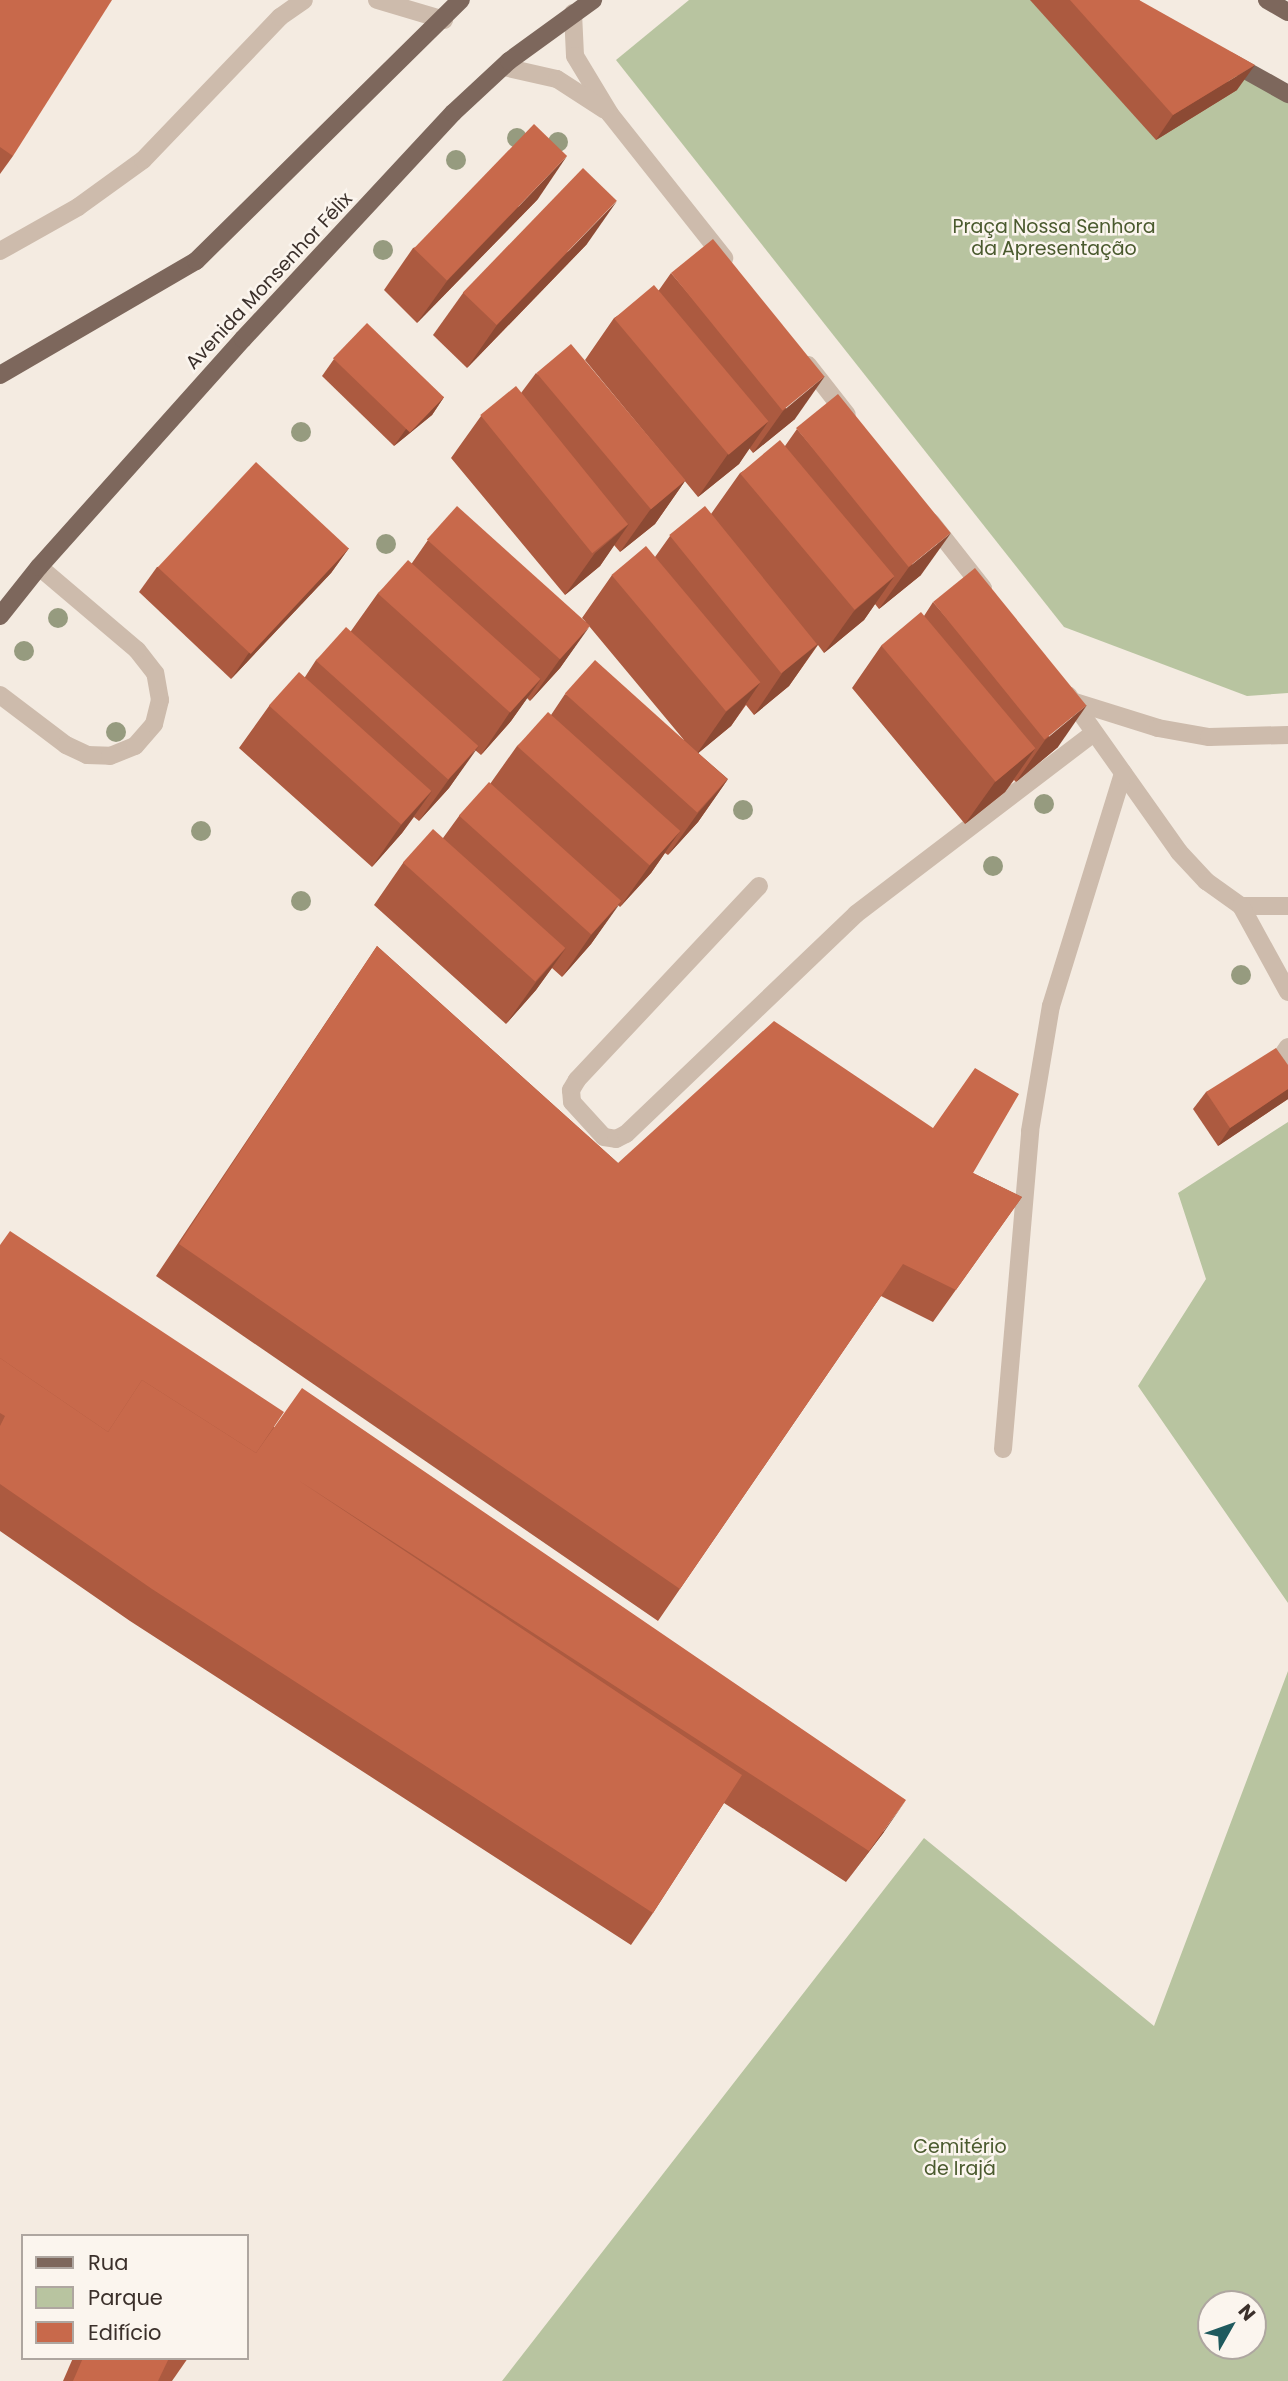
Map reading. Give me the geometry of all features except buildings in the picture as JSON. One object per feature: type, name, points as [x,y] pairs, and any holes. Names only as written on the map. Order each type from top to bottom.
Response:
[{"type":"main road","points":[[0,375],[196,261],[444,20],[461,0]]},
{"type":"main road","name":"Avenida Monsenhor Félix","points":[[0,617],[39,567],[453,113],[504,67],[593,0]]},
{"type":"main road","points":[[1267,0],[1288,12]]},
{"type":"main road","points":[[1217,55],[1288,94]]},
{"type":"street","points":[[0,251],[78,207],[143,160],[280,18],[304,0]]},
{"type":"street","points":[[377,0],[444,20]]},
{"type":"street","points":[[573,13],[575,56],[610,114],[739,277]]},
{"type":"street","points":[[504,67],[557,79],[610,114]]},
{"type":"street","points":[[799,353],[858,429]]},
{"type":"street","points":[[918,506],[995,603]]},
{"type":"street","points":[[0,695],[66,745],[87,755],[110,756],[135,746],[154,724],[160,700],[155,673],[137,650],[39,567]]},
{"type":"street","points":[[1055,679],[1179,852],[1206,881],[1241,906],[1288,992]]},
{"type":"street","points":[[1072,701],[1158,728],[1209,737],[1288,735]]},
{"type":"street","points":[[759,886],[577,1080],[571,1090],[572,1102],[604,1137],[616,1139],[626,1134],[856,914],[1094,733]]},
{"type":"street","points":[[1003,1449],[1030,1131],[1051,1006],[1123,773]]},
{"type":"street","points":[[1241,906],[1288,906]]},
{"type":"street","points":[[1288,1047],[1281,1058],[1281,1068],[1288,1081]]},
{"type":"green space","name":"Praça Nossa Senhora da Apresentação","points":[[689,0],[1108,0],[1288,99],[1288,693],[1247,696],[1064,627],[616,60]]},
{"type":"green space","points":[[1288,1122],[1288,1603],[1138,1386],[1206,1279],[1178,1193]]},
{"type":"green space","name":"Cemitério de Irajá","points":[[1288,1671],[1288,2381],[502,2381],[924,1838],[1154,2026]]}]
